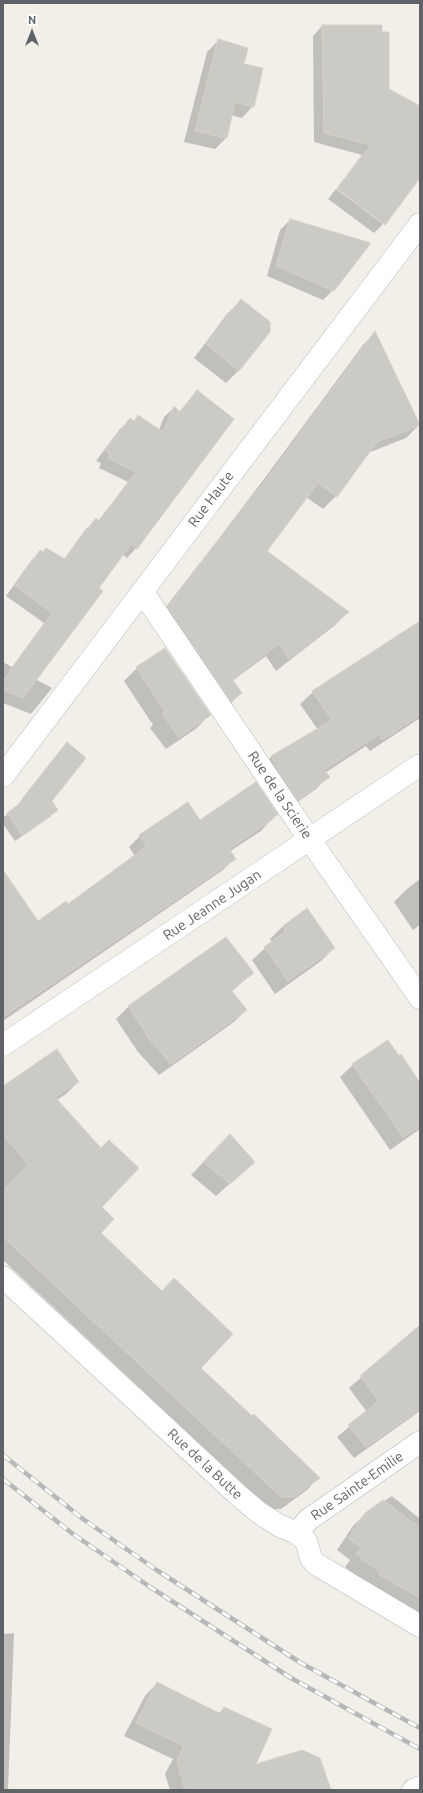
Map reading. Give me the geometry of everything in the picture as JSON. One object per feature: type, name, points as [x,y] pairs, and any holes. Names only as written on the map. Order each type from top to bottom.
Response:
[{"type":"street","name":"Rue Haute","points":[[3,776],[420,224]]},
{"type":"street","name":"Rue de la Scierie","points":[[142,591],[310,840],[420,998]]},
{"type":"street","name":"Rue Jeanne Jugan","points":[[3,1044],[420,766]]},
{"type":"street","name":"Rue de la Butte","points":[[3,1277],[237,1494],[258,1512],[280,1526],[297,1533]]},
{"type":"street","name":"Rue Sainte-Emilie","points":[[297,1533],[308,1520],[420,1442]]},
{"type":"street","points":[[297,1533],[306,1542],[311,1558],[316,1564],[420,1626]]},
{"type":"street","points":[[413,1790],[420,1787]]},
{"type":"building","points":[[322,25],[382,25],[382,32],[389,32],[389,89],[420,106],[420,178],[385,225],[337,189],[371,145],[324,133]]},
{"type":"building","points":[[218,39],[248,48],[244,64],[263,68],[254,107],[235,102],[227,138],[195,131]]},
{"type":"building","points":[[290,219],[371,243],[334,291],[276,266]]},
{"type":"building","points":[[241,299],[270,322],[270,332],[239,371],[206,344]]},
{"type":"building","points":[[375,331],[420,425],[377,442],[337,497],[318,483],[267,551],[349,612],[289,659],[279,644],[232,679],[242,693],[231,701],[168,607],[258,487],[260,488]]},
{"type":"building","points":[[197,390],[234,419],[137,549],[131,544],[99,588],[103,591],[23,698],[3,690],[3,681],[52,613],[15,586],[40,550],[43,552],[46,548],[65,559],[96,518],[99,521],[136,472],[108,458],[110,453],[105,451],[130,418],[134,421],[138,415],[163,432],[174,406],[180,412]]},
{"type":"building","points":[[420,621],[420,715],[382,740],[379,734],[324,770],[330,777],[298,800],[271,756],[332,720],[312,691]]},
{"type":"building","points":[[165,648],[211,715],[179,737],[162,714],[165,712],[136,667]]},
{"type":"building","points":[[67,742],[86,758],[52,801],[58,810],[22,835],[7,813],[23,801],[22,799]]},
{"type":"building","points":[[256,782],[278,814],[229,849],[236,859],[3,1017],[3,870],[38,921],[66,901],[68,904],[147,846],[139,835],[188,802],[200,820]]},
{"type":"building","points":[[307,908],[335,948],[288,981],[264,947],[286,931],[283,926]]},
{"type":"building","points":[[226,937],[254,973],[231,990],[247,1010],[171,1064],[150,1040],[128,1006]]},
{"type":"building","points":[[388,1040],[399,1056],[401,1054],[420,1083],[420,1126],[403,1137],[352,1064]]},
{"type":"building","points":[[57,1049],[79,1082],[55,1097],[101,1148],[109,1140],[139,1168],[102,1207],[114,1219],[101,1233],[162,1291],[174,1278],[233,1334],[201,1368],[252,1416],[254,1414],[320,1478],[294,1497],[281,1497],[3,1237],[3,1191],[28,1165],[3,1134],[3,1086]]},
{"type":"building","points":[[230,1134],[255,1162],[230,1184],[203,1162]]},
{"type":"building","points":[[420,1325],[420,1409],[366,1447],[348,1425],[379,1401],[360,1376]]},
{"type":"building","points":[[383,1500],[420,1528],[420,1598],[378,1574],[380,1572],[356,1554],[362,1548],[348,1538],[365,1513]]},
{"type":"building","points":[[157,1682],[221,1714],[224,1707],[272,1729],[256,1764],[302,1750],[320,1758],[331,1790],[185,1790],[177,1761],[184,1746],[136,1723]]},
{"type":"railway","points":[[3,1455],[83,1519],[158,1571],[301,1663],[420,1728]]},
{"type":"railway","points":[[3,1479],[73,1534],[150,1587],[291,1678],[420,1749]]}]
